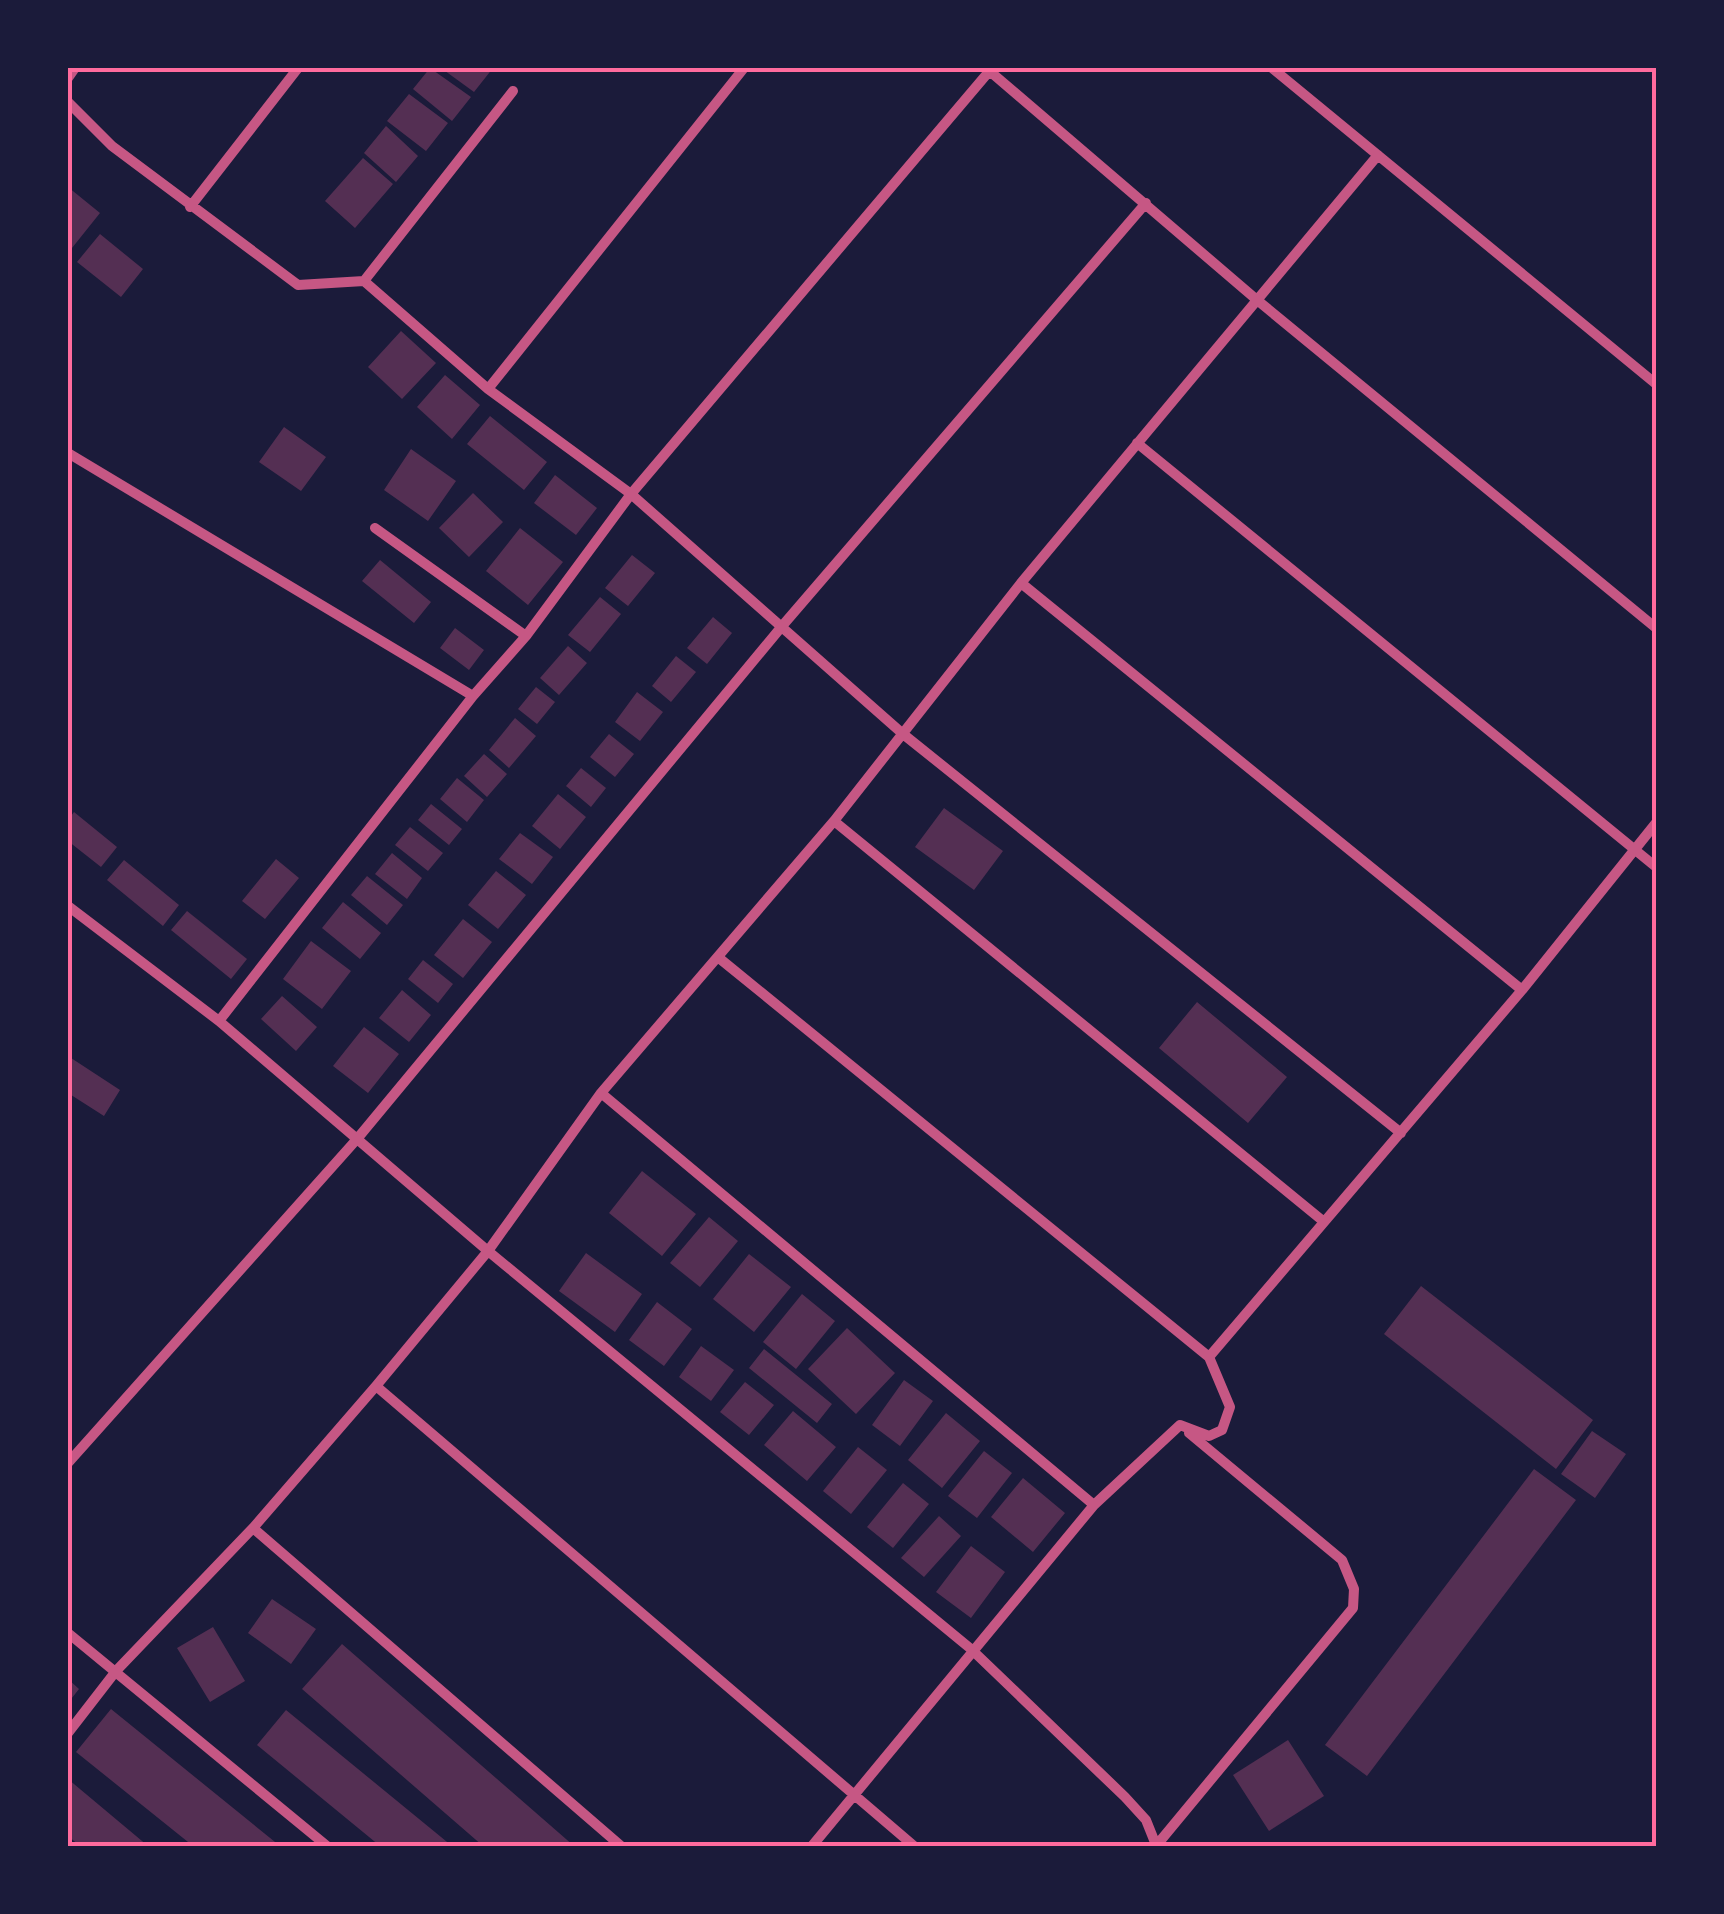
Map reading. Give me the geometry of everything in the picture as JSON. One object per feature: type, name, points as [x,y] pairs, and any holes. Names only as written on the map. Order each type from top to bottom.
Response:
[{"type":"street","points":[[68,78],[75,68]]},
{"type":"street","points":[[277,68],[290,78]]},
{"type":"street","points":[[190,207],[298,68]]},
{"type":"street","points":[[488,389],[744,68]]},
{"type":"street","points":[[1272,68],[1656,384]]},
{"type":"street","points":[[219,1021],[473,696],[526,636],[631,494],[989,69],[1256,300],[1656,628]]},
{"type":"street","points":[[364,280],[514,90]]},
{"type":"street","points":[[68,102],[112,146],[298,285],[364,280],[488,389],[631,494],[783,624],[903,734],[1401,1133]]},
{"type":"street","points":[[68,1734],[116,1672],[254,1528],[376,1386],[488,1250],[601,1094],[834,820],[1021,582],[1378,155]]},
{"type":"street","points":[[68,1462],[357,1139],[783,624],[1146,203]]},
{"type":"street","points":[[1137,443],[1656,867]]},
{"type":"street","points":[[68,453],[473,696]]},
{"type":"street","points":[[375,528],[526,636]]},
{"type":"street","points":[[1021,582],[1522,990]]},
{"type":"street","points":[[834,820],[1323,1222]]},
{"type":"street","points":[[1209,1357],[1522,990],[1656,823]]},
{"type":"street","points":[[68,906],[219,1021],[488,1250],[971,1649],[1146,1820],[1156,1846],[1353,1608],[1354,1589],[1342,1560],[1180,1425]]},
{"type":"street","points":[[719,958],[1209,1357],[1230,1407],[1222,1430],[1209,1436],[1180,1425]]},
{"type":"street","points":[[601,1094],[1094,1506]]},
{"type":"street","points":[[376,1386],[914,1846]]},
{"type":"street","points":[[812,1846],[971,1649],[1094,1506],[1180,1425]]},
{"type":"street","points":[[254,1528],[620,1846]]},
{"type":"street","points":[[68,1633],[327,1846]]},
{"type":"building","points":[[430,68],[471,97],[452,121],[413,89]]},
{"type":"building","points":[[441,68],[493,68],[474,92]]},
{"type":"building","points":[[409,94],[448,123],[426,151],[387,121]]},
{"type":"building","points":[[386,126],[418,156],[396,182],[364,153]]},
{"type":"building","points":[[363,158],[393,184],[355,228],[325,201]]},
{"type":"building","points":[[68,187],[100,213],[68,253]]},
{"type":"building","points":[[100,234],[143,269],[121,297],[77,262]]},
{"type":"building","points":[[401,331],[436,363],[402,399],[368,367]]},
{"type":"building","points":[[445,375],[480,405],[452,439],[417,407]]},
{"type":"building","points":[[490,416],[547,462],[524,490],[467,444]]},
{"type":"building","points":[[284,427],[326,457],[301,491],[259,462]]},
{"type":"building","points":[[411,449],[456,481],[428,521],[384,490]]},
{"type":"building","points":[[555,475],[597,508],[576,535],[534,503]]},
{"type":"building","points":[[473,493],[503,522],[469,557],[439,528]]},
{"type":"building","points":[[520,528],[563,562],[528,605],[486,571]]},
{"type":"building","points":[[632,555],[655,573],[628,606],[605,588]]},
{"type":"building","points":[[380,560],[431,602],[414,623],[362,581]]},
{"type":"building","points":[[600,597],[621,614],[590,652],[568,635]]},
{"type":"building","points":[[713,617],[732,633],[707,664],[687,648]]},
{"type":"building","points":[[455,628],[484,650],[469,670],[440,648]]},
{"type":"building","points":[[568,646],[587,663],[559,695],[540,678]]},
{"type":"building","points":[[676,656],[696,672],[671,702],[652,686]]},
{"type":"building","points":[[536,687],[555,702],[537,724],[518,709]]},
{"type":"building","points":[[637,692],[663,712],[640,741],[615,722]]},
{"type":"building","points":[[515,718],[536,736],[509,768],[489,750]]},
{"type":"building","points":[[609,734],[634,754],[615,777],[590,757]]},
{"type":"building","points":[[484,754],[507,774],[487,797],[464,776]]},
{"type":"building","points":[[581,768],[606,788],[591,807],[566,786]]},
{"type":"building","points":[[457,778],[484,800],[467,822],[440,799]]},
{"type":"building","points":[[558,794],[586,817],[560,849],[532,826]]},
{"type":"building","points":[[431,804],[462,829],[449,845],[418,820]]},
{"type":"building","points":[[944,808],[1003,851],[974,890],[915,847]]},
{"type":"building","points":[[74,812],[117,847],[101,867],[68,841],[68,820]]},
{"type":"building","points":[[410,827],[443,853],[428,871],[395,845]]},
{"type":"building","points":[[520,833],[553,857],[532,884],[499,859]]},
{"type":"building","points":[[392,853],[422,878],[407,899],[375,874]]},
{"type":"building","points":[[276,859],[299,878],[265,919],[242,901]]},
{"type":"building","points":[[124,860],[179,905],[163,926],[107,880]]},
{"type":"building","points":[[496,871],[526,895],[498,929],[468,905]]},
{"type":"building","points":[[367,876],[403,905],[387,925],[351,895]]},
{"type":"building","points":[[343,902],[381,933],[360,959],[322,928]]},
{"type":"building","points":[[187,911],[247,959],[231,979],[171,930]]},
{"type":"building","points":[[463,919],[492,942],[463,978],[434,955]]},
{"type":"building","points":[[311,941],[351,971],[322,1009],[283,979]]},
{"type":"building","points":[[423,960],[453,984],[438,1003],[408,979]]},
{"type":"building","points":[[402,990],[431,1015],[409,1042],[379,1018]]},
{"type":"building","points":[[282,996],[317,1027],[296,1051],[261,1019]]},
{"type":"building","points":[[1197,1002],[1287,1077],[1248,1123],[1159,1048]]},
{"type":"building","points":[[364,1027],[399,1054],[368,1093],[333,1066]]},
{"type":"building","points":[[68,1056],[120,1090],[104,1116],[68,1093]]},
{"type":"building","points":[[642,1171],[696,1214],[662,1256],[609,1213]]},
{"type":"building","points":[[709,1217],[738,1241],[700,1287],[670,1263]]},
{"type":"building","points":[[586,1253],[642,1294],[615,1332],[559,1291]]},
{"type":"building","points":[[749,1254],[791,1287],[754,1332],[713,1299]]},
{"type":"building","points":[[1421,1286],[1593,1420],[1556,1469],[1384,1334]]},
{"type":"building","points":[[802,1294],[835,1321],[796,1369],[763,1342]]},
{"type":"building","points":[[657,1302],[692,1329],[664,1366],[629,1340]]},
{"type":"building","points":[[847,1328],[895,1373],[856,1414],[808,1369]]},
{"type":"building","points":[[701,1346],[734,1370],[711,1401],[679,1377]]},
{"type":"building","points":[[764,1349],[832,1404],[817,1423],[749,1368]]},
{"type":"building","points":[[904,1380],[933,1401],[900,1446],[872,1425]]},
{"type":"building","points":[[745,1382],[774,1405],[749,1435],[720,1412]]},
{"type":"building","points":[[793,1411],[836,1447],[807,1481],[764,1445]]},
{"type":"building","points":[[946,1413],[980,1441],[942,1488],[908,1460]]},
{"type":"building","points":[[1592,1431],[1626,1454],[1595,1498],[1561,1474]]},
{"type":"building","points":[[858,1447],[887,1470],[851,1514],[823,1491]]},
{"type":"building","points":[[984,1451],[1012,1473],[977,1518],[948,1496]]},
{"type":"building","points":[[1534,1469],[1576,1500],[1367,1776],[1325,1745]]},
{"type":"building","points":[[1023,1478],[1065,1513],[1033,1552],[991,1517]]},
{"type":"building","points":[[903,1483],[929,1504],[893,1548],[867,1527]]},
{"type":"building","points":[[939,1516],[961,1536],[924,1577],[901,1558]]},
{"type":"building","points":[[971,1546],[1005,1572],[971,1618],[936,1592]]},
{"type":"building","points":[[272,1599],[316,1629],[291,1664],[248,1633]]},
{"type":"building","points":[[213,1627],[245,1681],[210,1702],[177,1648]]},
{"type":"building","points":[[342,1644],[574,1846],[483,1846],[302,1689]]},
{"type":"building","points":[[68,1679],[79,1689],[68,1703]]},
{"type":"building","points":[[111,1709],[280,1846],[193,1846],[76,1752]]},
{"type":"building","points":[[286,1710],[452,1846],[380,1846],[257,1745]]},
{"type":"building","points":[[1288,1740],[1324,1796],[1269,1831],[1233,1775]]},
{"type":"building","points":[[68,1779],[148,1846],[80,1846],[68,1836]]}]
